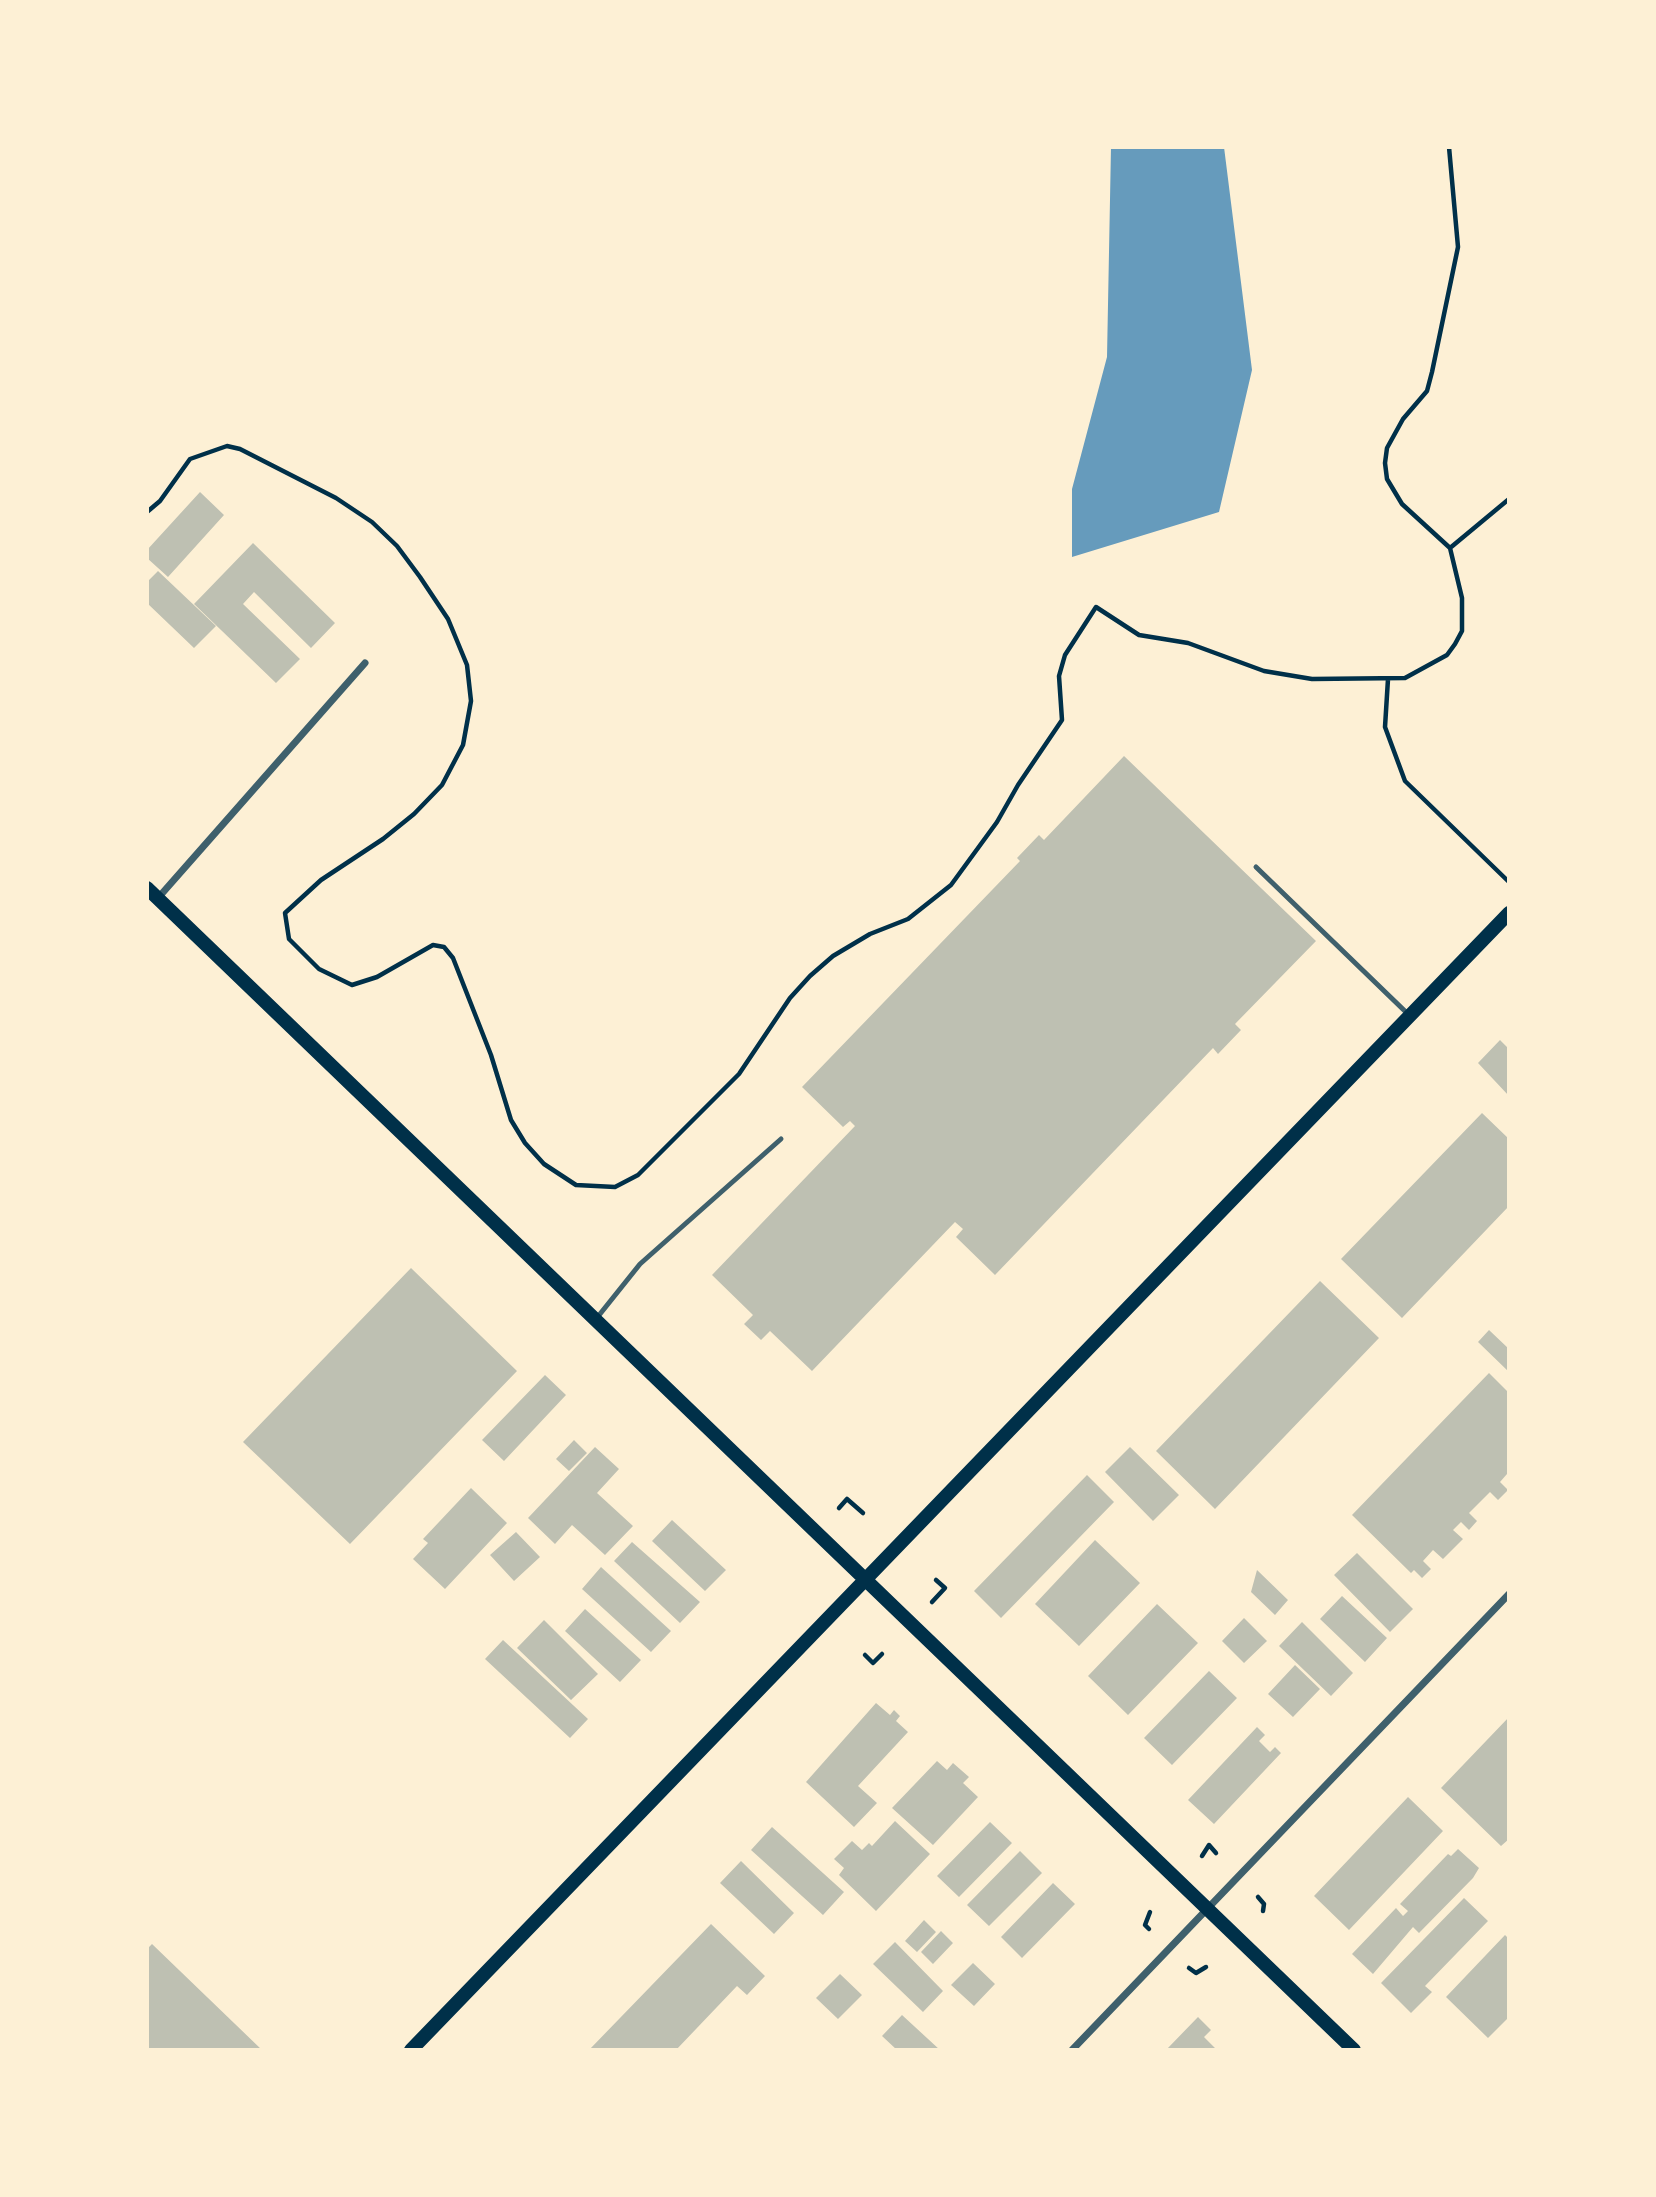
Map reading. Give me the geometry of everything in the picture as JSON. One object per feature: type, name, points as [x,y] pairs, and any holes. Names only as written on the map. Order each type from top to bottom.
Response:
[{"type":"main road","points":[[152,893],[1354,2050]]},
{"type":"main road","points":[[411,2050],[1509,913]]},
{"type":"street","points":[[152,893],[365,663]]},
{"type":"street","points":[[1072,2050],[1509,1594]]},
{"type":"lane","points":[[1256,867],[1410,1016]]},
{"type":"lane","points":[[596,1319],[640,1264],[781,1139]]},
{"type":"path","points":[[147,512],[160,501],[190,459],[227,446],[240,449],[336,498],[372,522],[397,546],[434,598],[448,619],[467,665],[471,701],[463,745],[442,785],[414,814],[383,839],[320,880],[285,913],[289,939],[319,969],[352,985],[377,977],[433,945],[444,947],[453,958],[491,1055],[511,1120],[525,1143],[544,1164],[576,1185],[615,1187],[638,1175],[677,1139],[738,1074],[790,999],[810,976],[833,957],[870,934],[908,919],[951,885],[997,822],[1018,785],[1062,720],[1059,676],[1065,655],[1097,607],[1139,635],[1188,643],[1264,671],[1312,679],[1405,678],[1447,655],[1462,631],[1462,598],[1450,548],[1402,504],[1387,480],[1385,463],[1387,448],[1403,419],[1427,391],[1458,247],[1449,147]]},
{"type":"path","points":[[1450,548],[1509,499]]},
{"type":"path","points":[[1388,679],[1385,727],[1405,781],[1509,882]]},
{"type":"path","points":[[839,1508],[847,1499],[863,1513]]},
{"type":"path","points":[[932,1602],[945,1588],[936,1580]]},
{"type":"path","points":[[865,1656],[873,1663],[882,1654]]},
{"type":"path","points":[[1202,1856],[1209,1845],[1216,1853]]},
{"type":"path","points":[[1258,1897],[1264,1904],[1263,1911]]},
{"type":"path","points":[[1149,1930],[1145,1925],[1150,1912]]},
{"type":"path","points":[[1189,1968],[1196,1973],[1206,1967]]},
{"type":"water","points":[[1111,147],[1224,147],[1252,370],[1219,512],[1072,557],[1072,489],[1107,357]]},
{"type":"building","points":[[200,492],[224,515],[168,577],[147,558],[147,550]]},
{"type":"building","points":[[253,543],[335,623],[311,648],[254,592],[243,604],[300,659],[276,683],[194,604]]},
{"type":"building","points":[[158,571],[216,626],[194,648],[147,603],[147,582]]},
{"type":"building","points":[[1124,756],[1316,941],[1235,1024],[1241,1030],[1218,1054],[1213,1048],[995,1275],[956,1237],[963,1229],[955,1222],[812,1371],[770,1331],[761,1340],[744,1324],[753,1315],[712,1275],[855,1126],[850,1121],[843,1127],[802,1087],[1020,861],[1017,858],[1039,835],[1044,840]]},
{"type":"building","points":[[1500,1040],[1509,1049],[1509,1096],[1478,1063]]},
{"type":"building","points":[[1482,1113],[1509,1139],[1509,1206],[1402,1318],[1341,1259]]},
{"type":"building","points":[[411,1268],[517,1371],[350,1544],[243,1442]]},
{"type":"building","points":[[1320,1281],[1379,1338],[1215,1509],[1156,1451]]},
{"type":"building","points":[[1489,1330],[1509,1349],[1509,1372],[1478,1342]]},
{"type":"building","points":[[1489,1373],[1509,1393],[1509,1476],[1507,1474],[1500,1482],[1508,1490],[1498,1500],[1490,1492],[1469,1513],[1477,1521],[1469,1530],[1461,1522],[1453,1530],[1463,1539],[1443,1559],[1433,1550],[1423,1561],[1431,1569],[1422,1578],[1414,1570],[1411,1573],[1352,1515]]},
{"type":"building","points":[[545,1375],[566,1395],[504,1461],[482,1440]]},
{"type":"building","points":[[574,1440],[587,1453],[569,1471],[556,1459]]},
{"type":"building","points":[[595,1447],[619,1469],[597,1493],[633,1526],[605,1555],[572,1525],[555,1544],[528,1518]]},
{"type":"building","points":[[1130,1447],[1179,1495],[1153,1521],[1105,1472]]},
{"type":"building","points":[[1087,1475],[1114,1502],[1001,1618],[974,1591]]},
{"type":"building","points":[[471,1488],[507,1523],[445,1589],[413,1559],[428,1543],[423,1539]]},
{"type":"building","points":[[672,1520],[726,1570],[705,1591],[652,1541]]},
{"type":"building","points":[[516,1532],[540,1557],[514,1581],[490,1555]]},
{"type":"building","points":[[1095,1540],[1140,1583],[1079,1646],[1035,1604]]},
{"type":"building","points":[[632,1542],[700,1602],[680,1623],[614,1561]]},
{"type":"building","points":[[1357,1553],[1413,1609],[1390,1632],[1334,1575]]},
{"type":"building","points":[[601,1567],[671,1631],[651,1652],[582,1589]]},
{"type":"building","points":[[1257,1570],[1288,1600],[1275,1615],[1251,1592]]},
{"type":"building","points":[[1342,1596],[1387,1638],[1365,1662],[1320,1619]]},
{"type":"building","points":[[1157,1604],[1198,1643],[1128,1715],[1088,1676]]},
{"type":"building","points":[[585,1609],[641,1660],[620,1682],[565,1631]]},
{"type":"building","points":[[1244,1618],[1267,1641],[1244,1663],[1222,1641]]},
{"type":"building","points":[[544,1620],[598,1674],[571,1700],[517,1648]]},
{"type":"building","points":[[1302,1622],[1353,1673],[1331,1696],[1279,1646]]},
{"type":"building","points":[[503,1640],[588,1719],[570,1738],[485,1659]]},
{"type":"building","points":[[1295,1665],[1320,1689],[1293,1717],[1268,1694]]},
{"type":"building","points":[[1209,1671],[1237,1698],[1172,1765],[1144,1738]]},
{"type":"building","points":[[876,1703],[890,1715],[894,1710],[900,1716],[896,1721],[908,1732],[858,1786],[877,1803],[854,1827],[806,1782]]},
{"type":"building","points":[[1509,1717],[1509,1839],[1501,1846],[1441,1788]]},
{"type":"building","points":[[1257,1727],[1265,1735],[1259,1741],[1270,1752],[1275,1747],[1281,1753],[1214,1824],[1188,1800]]},
{"type":"building","points":[[937,1761],[947,1770],[953,1763],[969,1777],[963,1783],[978,1797],[933,1845],[892,1808]]},
{"type":"building","points":[[1408,1797],[1443,1831],[1349,1930],[1314,1896]]},
{"type":"building","points":[[895,1821],[930,1854],[876,1911],[839,1875],[844,1868],[834,1859],[852,1841],[862,1850],[869,1843],[872,1846]]},
{"type":"building","points":[[990,1822],[1012,1843],[959,1897],[937,1876]]},
{"type":"building","points":[[772,1827],[844,1892],[823,1915],[751,1850]]},
{"type":"building","points":[[1458,1849],[1479,1868],[1473,1878],[1419,1933],[1413,1927],[1373,1974],[1352,1954],[1396,1908],[1403,1916],[1408,1911],[1400,1904],[1448,1854],[1451,1856]]},
{"type":"building","points":[[1020,1851],[1042,1873],[989,1926],[967,1905]]},
{"type":"building","points":[[741,1861],[794,1913],[774,1934],[720,1883]]},
{"type":"building","points":[[1053,1883],[1075,1904],[1022,1958],[1001,1937]]},
{"type":"building","points":[[1464,1898],[1488,1921],[1425,1986],[1432,1992],[1411,2013],[1381,1983]]},
{"type":"building","points":[[924,1920],[936,1932],[917,1952],[905,1941]]},
{"type":"building","points":[[711,1924],[765,1976],[747,1995],[737,1986],[676,2050],[589,2050]]},
{"type":"building","points":[[941,1931],[953,1943],[933,1964],[921,1952]]},
{"type":"building","points":[[1505,1935],[1509,1939],[1509,2017],[1488,2038],[1446,1997]]},
{"type":"building","points":[[895,1942],[943,1991],[923,2012],[873,1964]]},
{"type":"building","points":[[152,1944],[262,2050],[147,2050],[147,1949]]},
{"type":"building","points":[[973,1963],[995,1984],[974,2006],[951,1985]]},
{"type":"building","points":[[840,1974],[862,1995],[838,2019],[816,1998]]},
{"type":"building","points":[[902,2015],[940,2050],[897,2050],[882,2036]]},
{"type":"building","points":[[1198,2017],[1211,2030],[1204,2037],[1217,2050],[1166,2050]]}]
